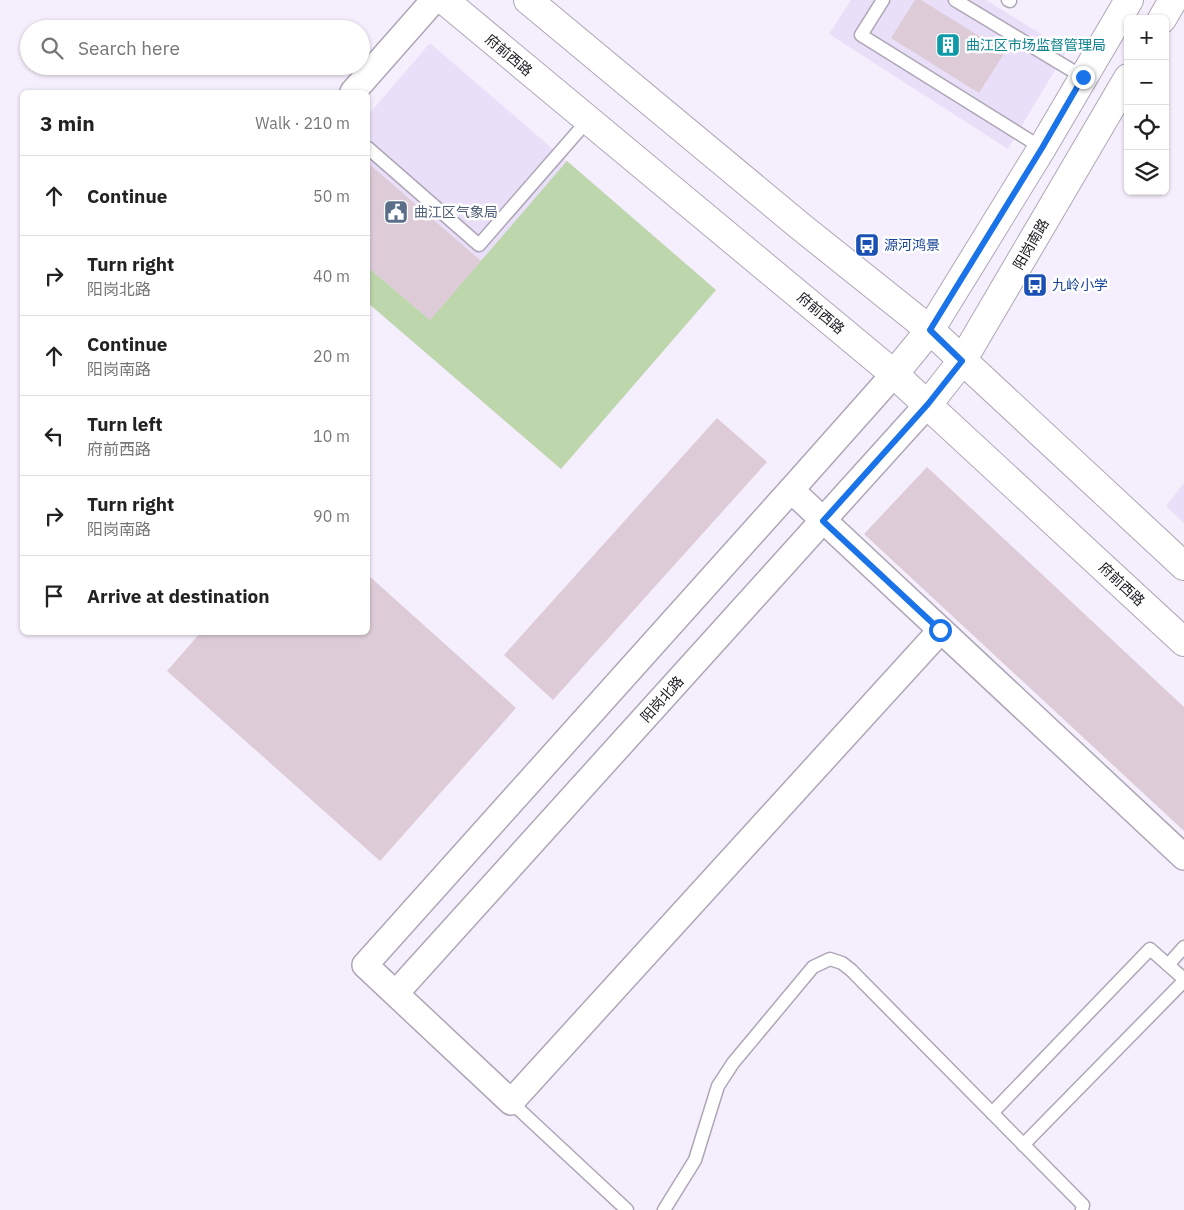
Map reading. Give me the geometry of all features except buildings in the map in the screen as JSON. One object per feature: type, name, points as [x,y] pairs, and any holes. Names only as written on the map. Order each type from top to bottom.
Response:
[{"type":"main road","name":"府前西路","points":[[444,0],[894,374],[1184,642]]},
{"type":"main road","points":[[528,0],[793,220],[930,330],[1184,566]]},
{"type":"main road","points":[[894,374],[930,330],[1042,148],[1129,0]]},
{"type":"main road","points":[[1165,15],[1174,0]]},
{"type":"main road","name":"阳岗南路","points":[[928,404],[962,361],[1124,85]]},
{"type":"street","points":[[370,73],[434,0]]},
{"type":"street","points":[[355,90],[368,75]]},
{"type":"street","points":[[894,374],[365,965],[511,1102],[940,630]]},
{"type":"street","name":"阳岗北路","points":[[396,993],[928,404]]},
{"type":"street","points":[[791,490],[1184,857]]},
{"type":"lane","points":[[883,0],[861,35],[1042,148]]},
{"type":"lane","points":[[955,0],[1083,77]]},
{"type":"lane","points":[[370,150],[479,245],[588,120]]},
{"type":"lane","points":[[1168,965],[1184,947]]},
{"type":"lane","points":[[992,1113],[1150,949],[1184,980],[1023,1145]]},
{"type":"lane","points":[[664,1210],[694,1160],[718,1086],[733,1064],[813,967],[830,959],[842,963],[851,970],[1083,1205],[1082,1210]]},
{"type":"lane","points":[[511,1102],[626,1210]]},
{"type":"shaded area","points":[[851,0],[986,0],[1067,50],[1008,149],[829,34]]},
{"type":"shaded area","points":[[430,43],[716,290],[561,469],[370,305],[370,113]]},
{"type":"shaded area","points":[[1184,483],[1184,523],[1166,506]]},
{"type":"green space","points":[[567,161],[716,290],[561,469],[370,305],[370,269],[430,320]]},
{"type":"place","name":"曲江区市场监督管理局","points":[[948,45]]},
{"type":"place","name":"曲江区气象局","points":[[396,212]]},
{"type":"place","name":"源河鸿景","points":[[867,245]]},
{"type":"place","name":"九岭小学","points":[[1035,285]]},
{"type":"route","points":[[940,630],[823,521],[928,404],[962,361],[930,330],[1042,148],[1083,77]]}]
